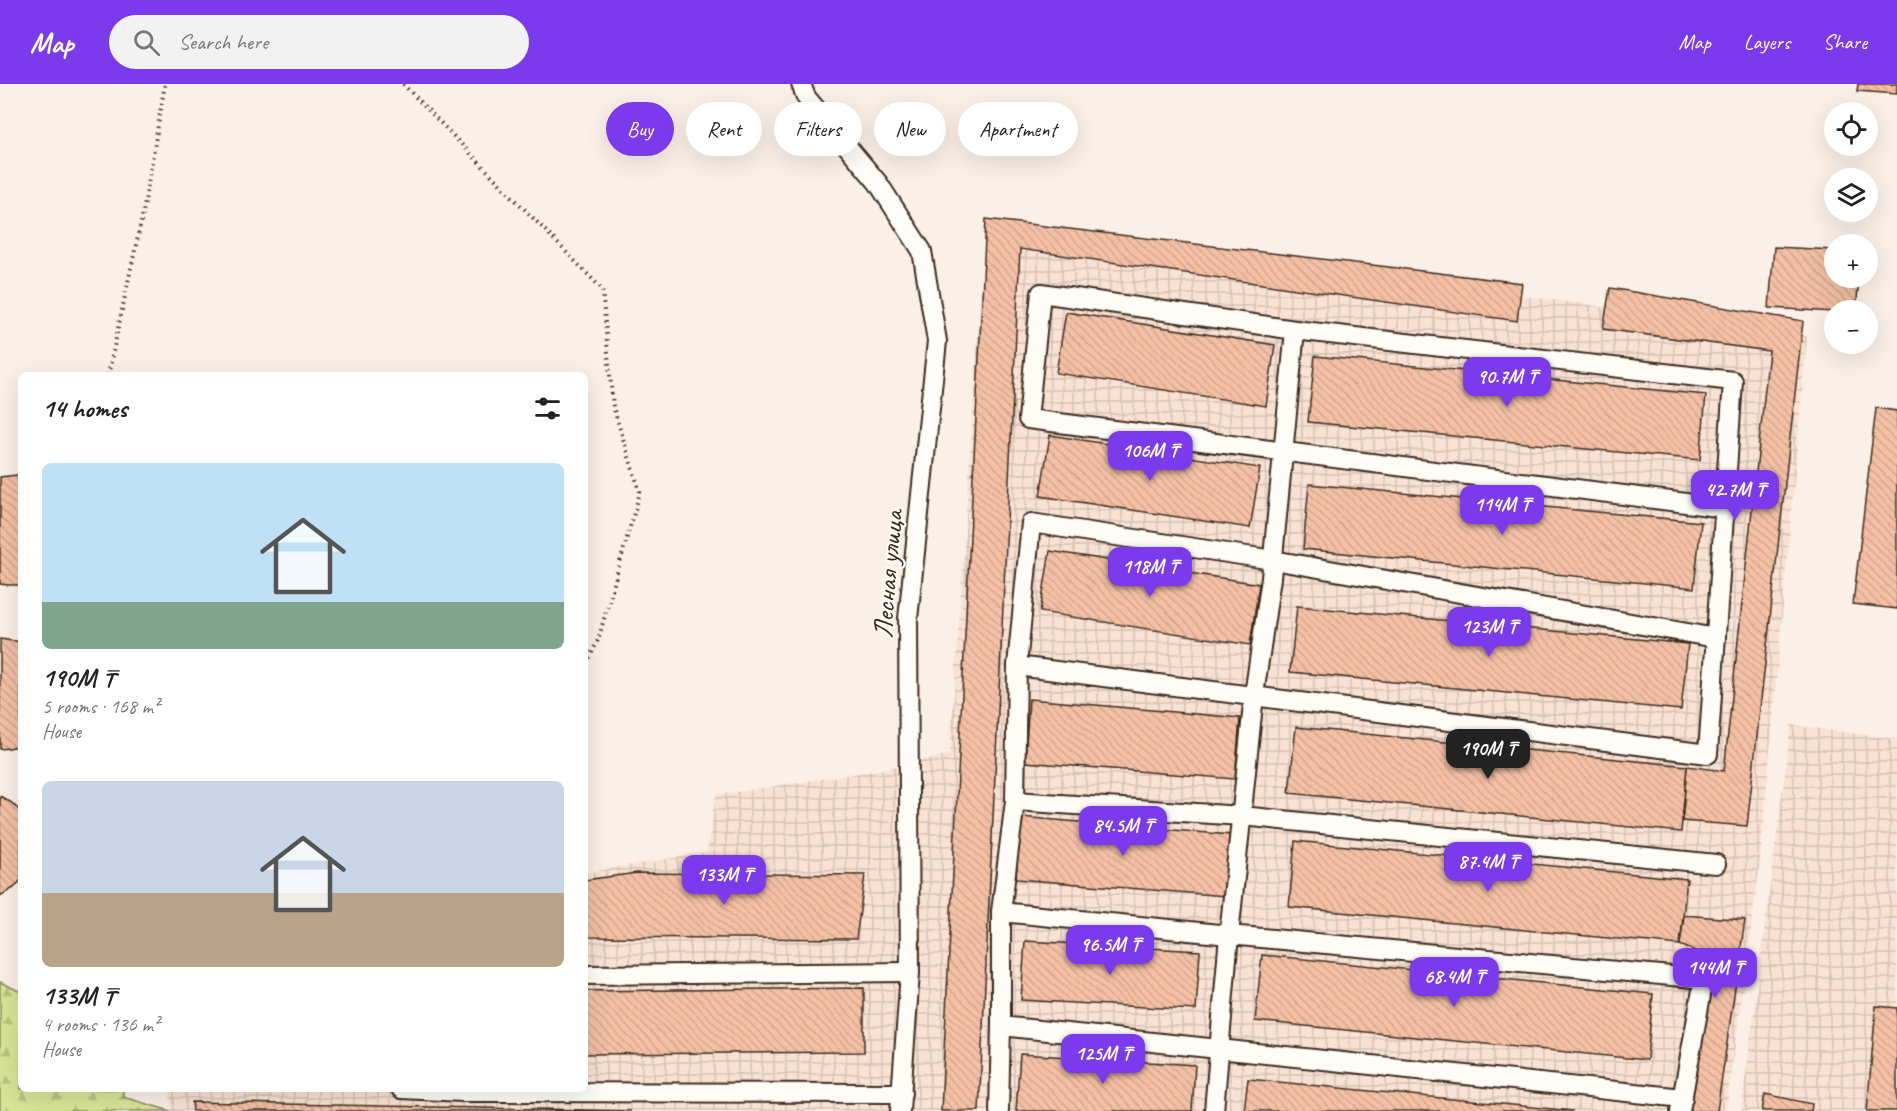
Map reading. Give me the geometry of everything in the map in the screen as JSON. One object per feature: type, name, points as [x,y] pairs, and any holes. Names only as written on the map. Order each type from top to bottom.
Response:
[{"type":"lane","name":"Лесная улица","points":[[801,84],[806,98],[878,183],[922,251],[937,341],[908,620],[910,972],[901,1102]]},
{"type":"lane","points":[[1017,666],[1254,694],[1708,754],[1725,508],[1733,381],[1295,330],[1041,293],[1028,419],[1725,508]]},
{"type":"lane","points":[[1214,1111],[1229,935],[1254,694],[1272,560],[1295,330]]},
{"type":"lane","points":[[999,1111],[1001,912],[1015,801],[1017,666],[1031,523],[1272,560],[1716,638]]},
{"type":"lane","points":[[1015,801],[1242,816],[1716,864]]},
{"type":"lane","points":[[1001,912],[1704,979],[1681,1105],[1219,1049],[1001,1026]]},
{"type":"lane","points":[[588,975],[910,972]]},
{"type":"lane","points":[[463,1092],[901,1102]]},
{"type":"path","points":[[109,372],[143,213],[165,84]]},
{"type":"path","points":[[403,84],[602,289],[613,407],[640,492],[598,640],[588,661]]},
{"type":"shaded area","points":[[986,219],[1807,336],[1760,863],[1726,1111],[171,1111],[170,1092],[588,1092],[588,872],[707,852],[716,795],[879,770],[950,754]]},
{"type":"shaded area","points":[[1791,725],[1897,739],[1897,1111],[1741,1111]]},
{"type":"green space","points":[[0,982],[18,991],[18,1092],[123,1092],[123,1097],[171,1111],[0,1111]]},
{"type":"building","points":[[1858,84],[1897,84],[1897,94],[1857,91]]},
{"type":"building","points":[[986,219],[1522,283],[1517,321],[1020,249],[979,1111],[941,1111]]},
{"type":"building","points":[[1774,247],[1824,250],[1824,288],[1858,288],[1857,300],[1824,300],[1824,311],[1769,308]]},
{"type":"building","points":[[1610,288],[1803,321],[1747,826],[1682,821],[1687,766],[1724,771],[1769,351],[1603,329]]},
{"type":"building","points":[[1066,312],[1275,345],[1266,406],[1056,373]]},
{"type":"building","points":[[1315,356],[1706,395],[1700,460],[1308,422]]},
{"type":"building","points":[[1876,408],[1897,411],[1897,609],[1853,604]]},
{"type":"building","points":[[1050,435],[1260,468],[1250,528],[1040,496]]},
{"type":"building","points":[[18,475],[18,585],[0,584],[0,477]]},
{"type":"building","points":[[1309,484],[1701,522],[1694,588],[1303,549]]},
{"type":"building","points":[[1050,551],[1259,584],[1250,645],[1040,612]]},
{"type":"building","points":[[1297,606],[1688,644],[1681,710],[1290,672]]},
{"type":"building","points":[[0,639],[18,642],[18,746],[0,749]]},
{"type":"building","points":[[1029,699],[1240,718],[1235,779],[1025,762]]},
{"type":"building","points":[[1296,727],[1687,766],[1681,832],[1289,793]]},
{"type":"building","points":[[0,796],[18,809],[18,883],[0,896]]},
{"type":"building","points":[[1020,817],[1231,835],[1226,896],[1016,879]]},
{"type":"building","points":[[1295,841],[1687,879],[1680,945],[1289,907]]},
{"type":"building","points":[[637,873],[865,875],[856,939],[588,937],[588,880]]},
{"type":"building","points":[[1684,915],[1745,920],[1717,1111],[1690,1111],[1717,960],[1680,945]]},
{"type":"building","points":[[1025,941],[1200,951],[1196,1010],[1021,1000]]},
{"type":"building","points":[[1262,955],[1653,994],[1647,1060],[1255,1021]]},
{"type":"building","points":[[864,988],[864,1052],[588,1054],[588,991]]},
{"type":"building","points":[[1876,1006],[1897,1008],[1897,1111],[1867,1111]]},
{"type":"building","points":[[1020,1054],[1195,1065],[1192,1111],[1016,1111]]},
{"type":"building","points":[[1248,1079],[1573,1111],[1244,1111]]},
{"type":"building","points":[[1765,1094],[1812,1104],[1811,1111],[1762,1111]]},
{"type":"building","points":[[192,1102],[631,1111],[193,1111]]}]
